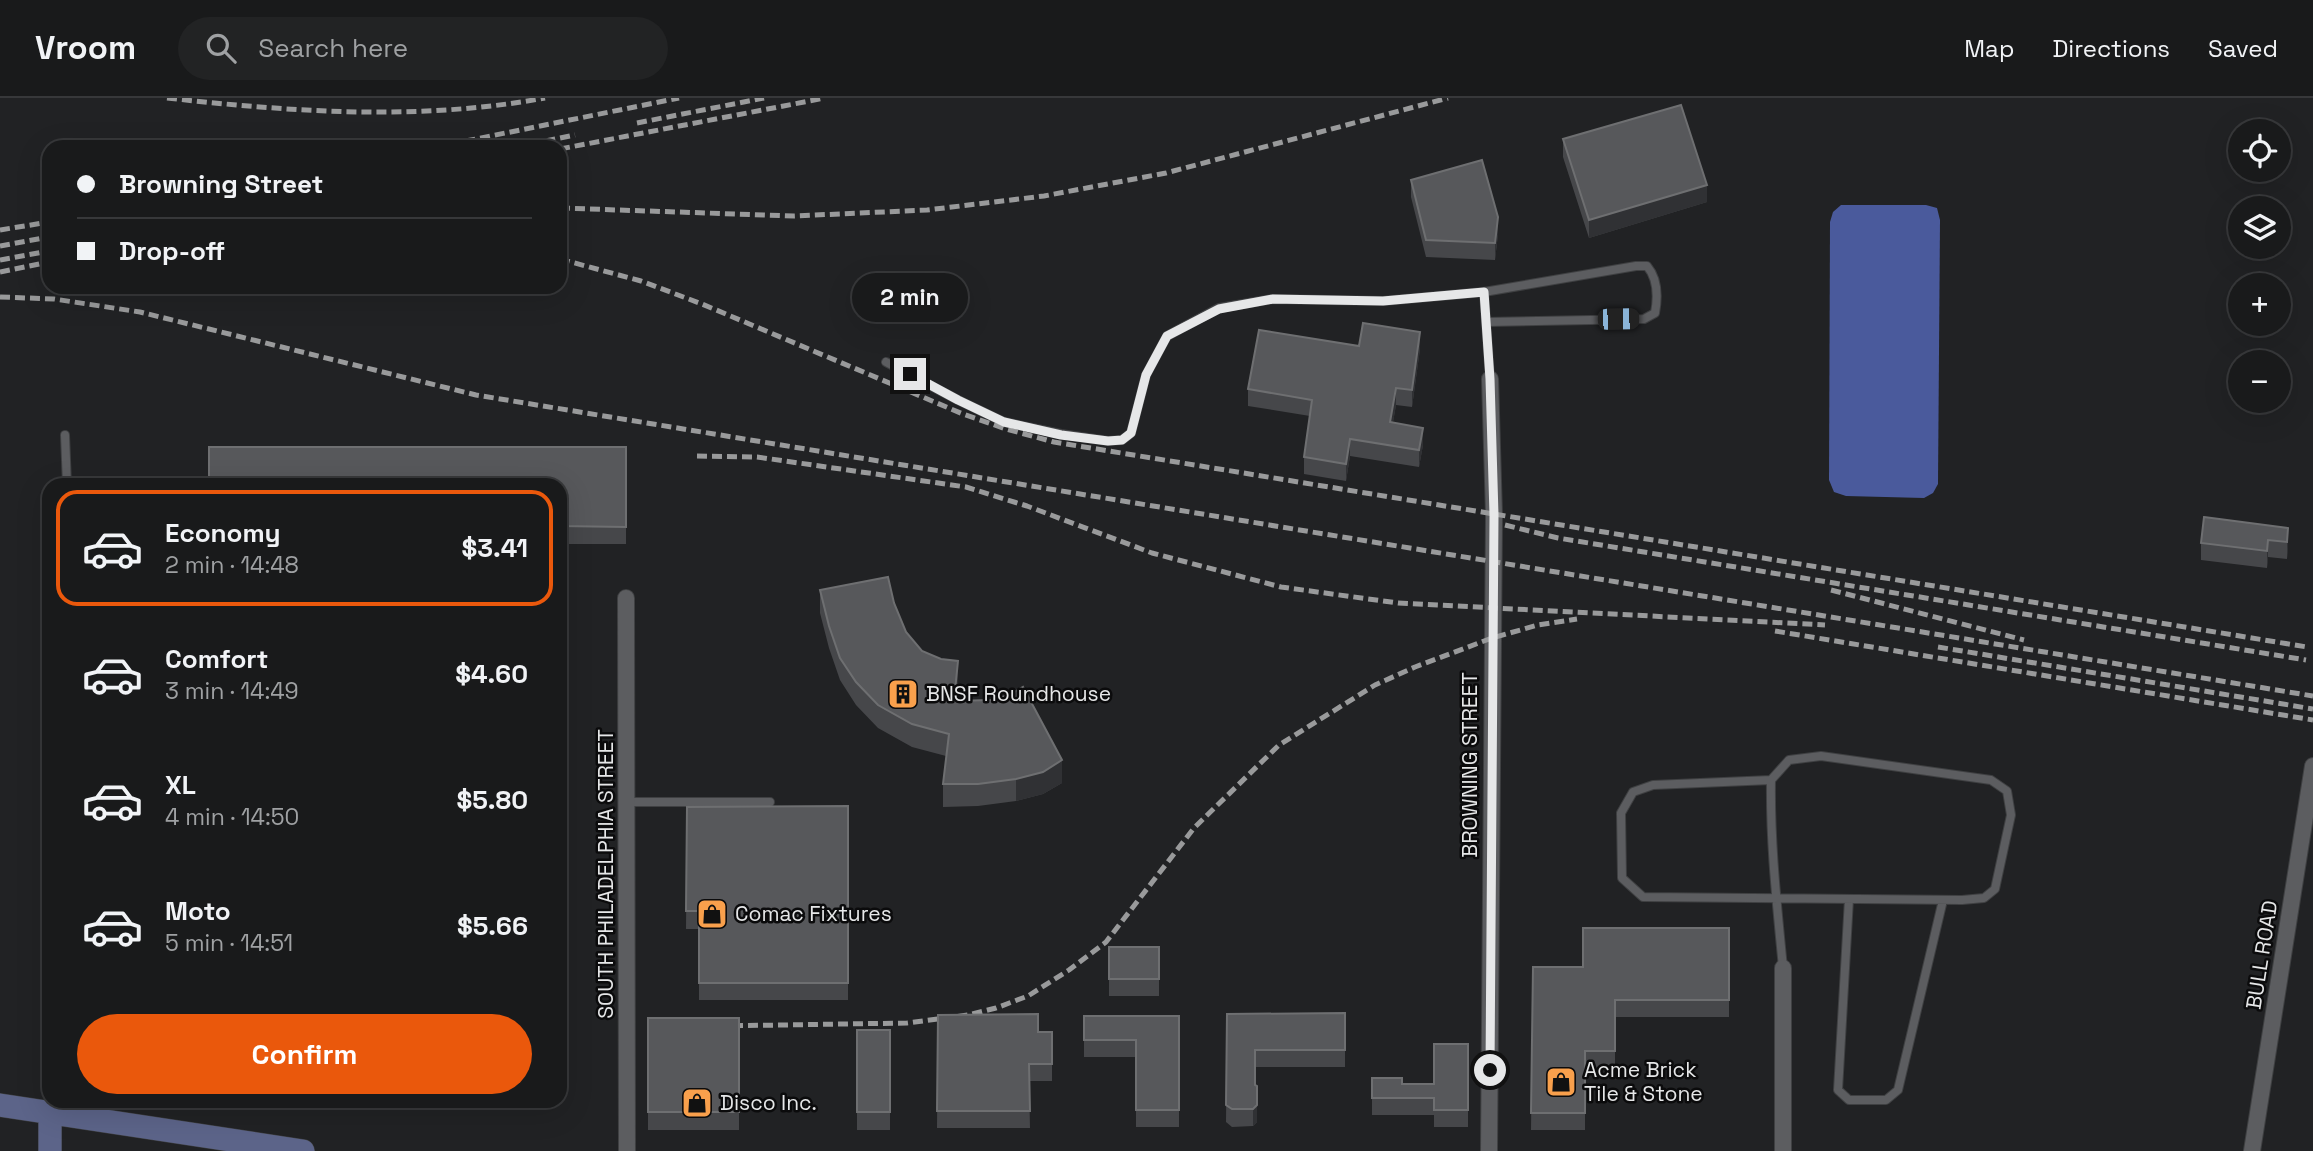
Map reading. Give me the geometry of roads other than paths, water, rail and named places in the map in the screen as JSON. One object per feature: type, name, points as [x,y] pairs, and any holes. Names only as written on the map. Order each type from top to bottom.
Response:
[{"type":"main road","points":[[0,1105],[50,1113],[92,1110],[194,1138],[303,1151]]},
{"type":"main road","points":[[50,1113],[50,1151]]},
{"type":"street","name":"BROWNING STREET","points":[[1489,1151],[1494,515],[1490,379]]},
{"type":"street","name":"SOUTH PHILADELPHIA STREET","points":[[626,597],[627,1151]]},
{"type":"street","name":"BULL ROAD","points":[[2252,1151],[2313,766]]},
{"type":"street","points":[[1783,968],[1783,1151]]},
{"type":"lane","points":[[886,362],[1004,422],[1061,435],[1108,441],[1122,440],[1131,433],[1146,375],[1167,336],[1219,309],[1273,299],[1383,301],[1484,292],[1636,266],[1647,267],[1654,275],[1657,302],[1655,313],[1644,319],[1486,322]]},
{"type":"lane","points":[[1484,292],[1490,379]]},
{"type":"lane","points":[[65,435],[67,478]]},
{"type":"lane","points":[[1771,780],[1653,785],[1633,792],[1621,813],[1622,878],[1643,897],[1776,898],[1943,900],[1984,898],[1995,889],[2011,815],[2007,791],[1991,780],[1821,757],[1789,760],[1771,780],[1770,823],[1776,898],[1783,968]]},
{"type":"lane","points":[[628,802],[769,802]]},
{"type":"lane","points":[[1849,899],[1838,1090],[1849,1100],[1886,1100],[1898,1090],[1943,900]]},
{"type":"water","points":[[1841,205],[1926,205],[1937,208],[1940,220],[1938,484],[1933,493],[1924,498],[1846,496],[1834,492],[1829,480],[1830,222],[1833,212]]},
{"type":"railway","points":[[167,98],[356,112],[451,110],[545,98]]},
{"type":"railway","points":[[471,140],[679,98]]},
{"type":"railway","points":[[637,123],[764,98]]},
{"type":"railway","points":[[567,148],[825,98]]},
{"type":"railway","points":[[567,208],[794,216],[927,210],[1044,196],[1166,173],[1448,98]]},
{"type":"railway","points":[[550,140],[575,135]]},
{"type":"railway","points":[[0,230],[42,223]]},
{"type":"railway","points":[[0,246],[42,238]]},
{"type":"railway","points":[[0,260],[42,252]]},
{"type":"railway","points":[[567,261],[641,281],[963,414],[1054,442],[2307,647]]},
{"type":"railway","points":[[0,272],[42,263]]},
{"type":"railway","points":[[0,297],[54,299],[140,312],[476,395],[2313,696]]},
{"type":"railway","points":[[697,456],[757,457],[966,487],[1027,506],[1152,553],[1281,587],[1398,603],[1825,625]]},
{"type":"railway","points":[[1505,525],[1558,538],[2306,660]]},
{"type":"railway","points":[[1831,590],[2024,640]]},
{"type":"railway","points":[[718,1026],[907,1023],[968,1015],[1028,996],[1106,942],[1194,828],[1279,745],[1375,685],[1415,667],[1492,638],[1538,625],[1577,619]]},
{"type":"railway","points":[[1775,631],[2313,720]]},
{"type":"railway","points":[[1938,647],[2313,709]]},
{"type":"place","name":"BNSF Roundhouse","points":[[903,694]]},
{"type":"place","name":"Comac Fixtures","points":[[712,914]]},
{"type":"place","name":"Acme Brick Tile & Stone","points":[[1561,1082]]},
{"type":"place","name":"Disco Inc.","points":[[697,1103]]}]
